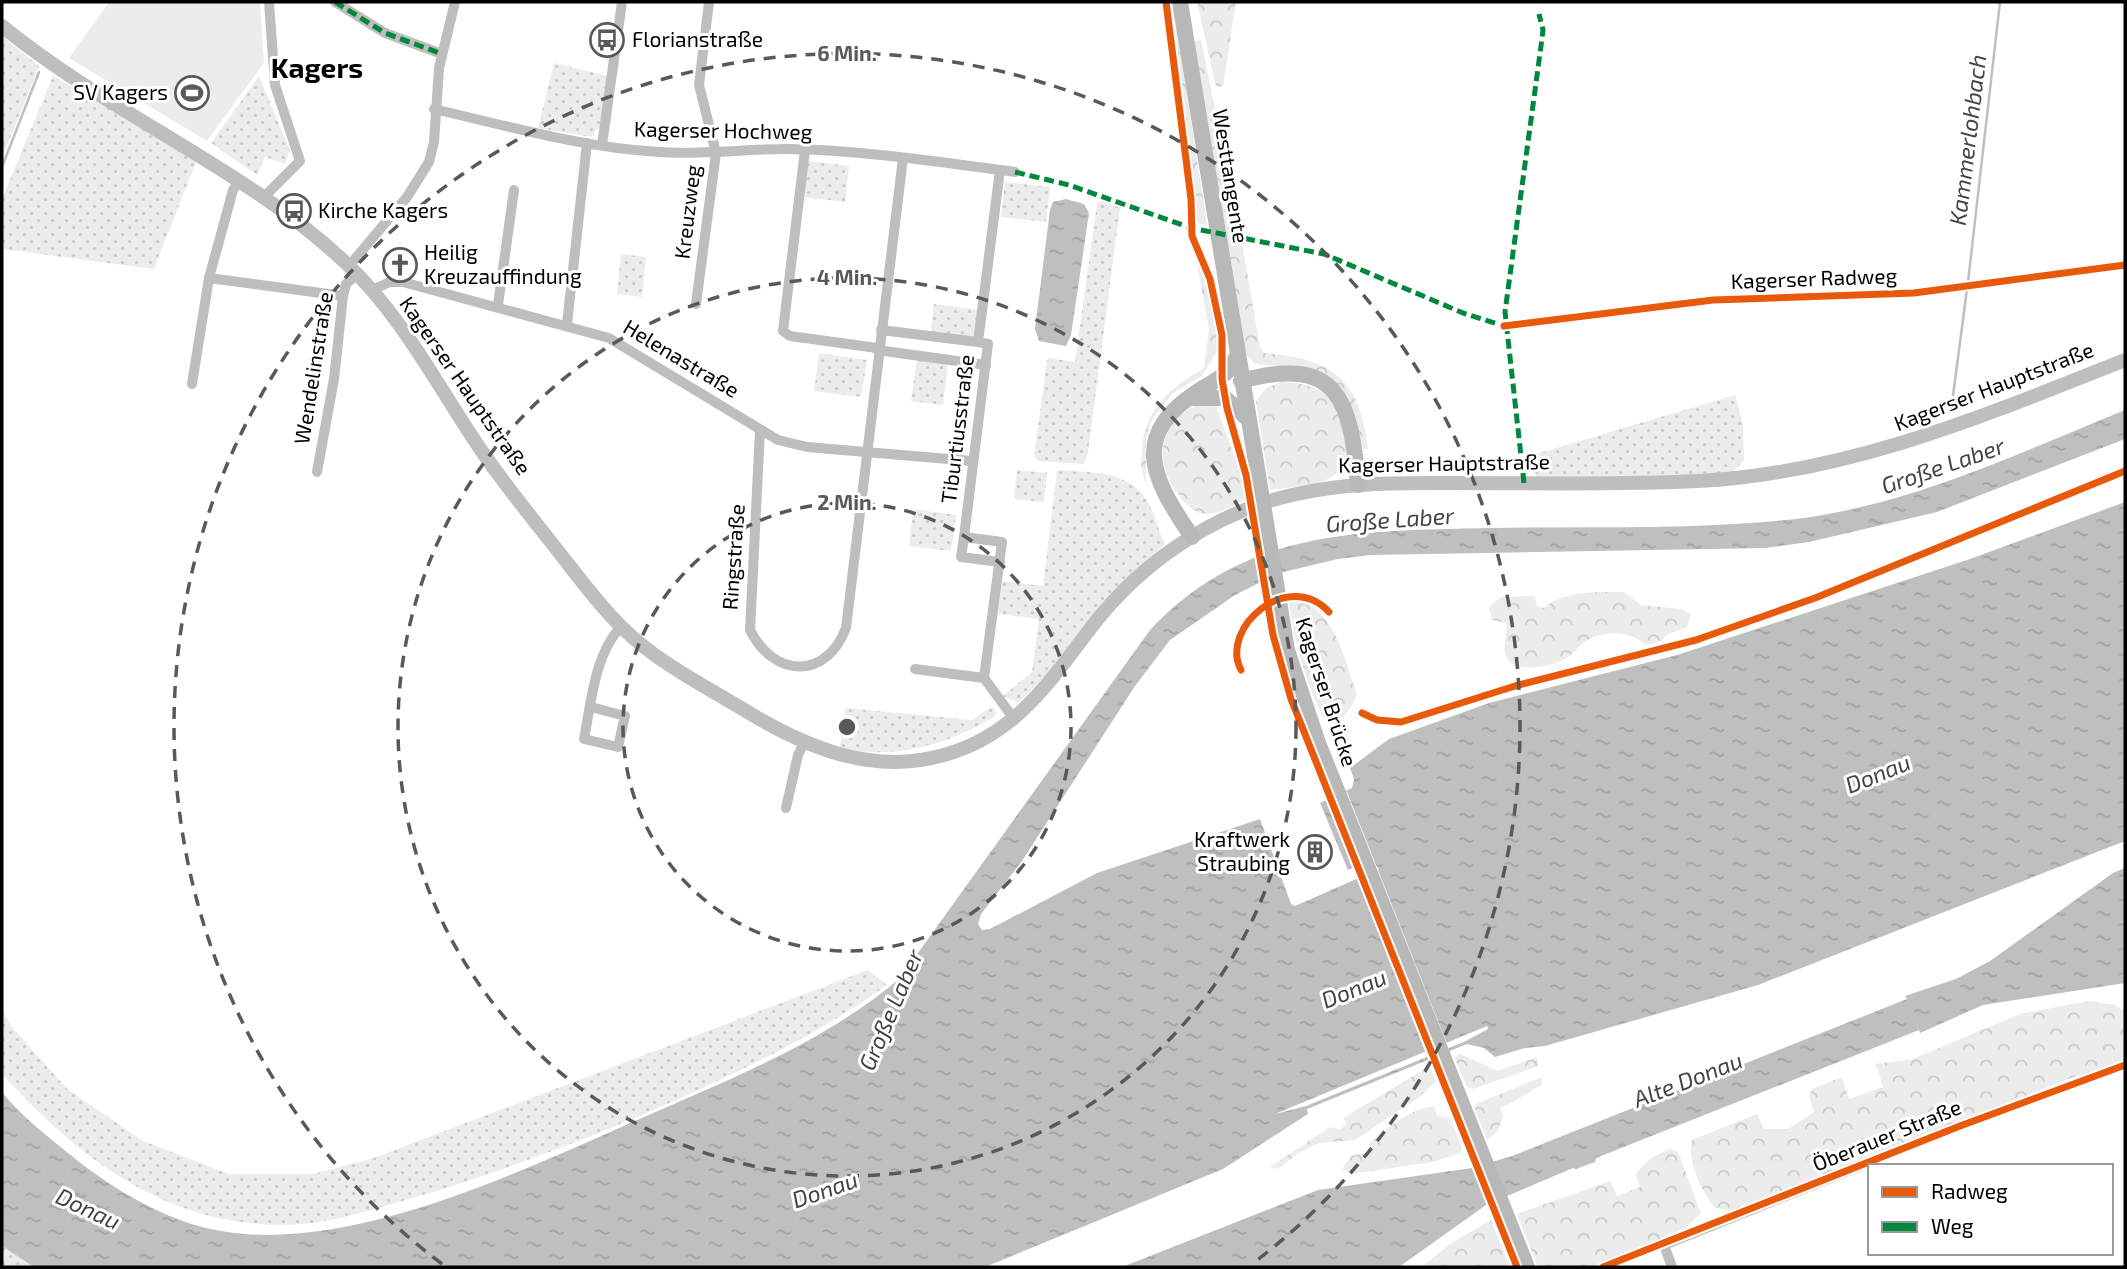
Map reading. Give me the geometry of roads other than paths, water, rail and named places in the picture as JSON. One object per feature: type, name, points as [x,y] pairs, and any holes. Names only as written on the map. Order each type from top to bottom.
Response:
[{"type":"main road","name":"Westtangente","points":[[1180,2],[1248,419]]},
{"type":"main road","points":[[1192,537],[1158,478],[1154,451],[1168,412],[1222,379],[1237,356]]},
{"type":"main road","points":[[1241,381],[1277,372],[1291,372],[1320,380],[1331,388],[1339,397],[1351,424],[1358,485]]},
{"type":"main road","points":[[1191,398],[1225,398],[1248,419]]},
{"type":"main road","name":"Kagerser Brücke","points":[[1248,419],[1278,610],[1300,693],[1527,1267]]},
{"type":"street","points":[[265,196],[300,160],[275,85],[269,2]]},
{"type":"street","points":[[335,2],[385,33],[442,54]]},
{"type":"street","name":"Wendelinstraße","points":[[317,472],[334,379],[346,284],[353,270],[417,183],[433,151],[434,108],[442,54],[455,2]]},
{"type":"street","points":[[603,145],[622,2]]},
{"type":"street","name":"Kreuzweg","points":[[696,304],[716,153],[699,93],[709,2]]},
{"type":"street","name":"Kagerser Hauptstraße","points":[[2,26],[82,84],[265,196],[353,270],[393,316],[490,462],[621,626],[672,666],[804,743],[860,759],[915,761],[974,745],[1015,720],[1051,683],[1115,600],[1154,564],[1228,516],[1271,500],[1312,490],[1358,485],[1694,481],[1784,472],[1896,447],[2125,360]]},
{"type":"street","name":"Kagerser Hochweg","points":[[434,108],[587,143],[659,152],[805,150],[903,158],[1015,172]]},
{"type":"street","points":[[567,324],[587,143]]},
{"type":"street","points":[[805,150],[783,331],[790,336],[986,365]]},
{"type":"street","name":"Ringstraße","points":[[760,431],[750,622],[757,643],[765,652],[787,666],[800,667],[823,660],[842,639],[846,628],[877,349],[903,158]]},
{"type":"street","name":"Tiburtiusstraße","points":[[964,537],[988,344],[978,342],[1000,170]]},
{"type":"street","points":[[192,384],[209,278],[233,190],[240,180]]},
{"type":"street","points":[[498,305],[514,190]]},
{"type":"street","points":[[209,278],[343,296]]},
{"type":"street","name":"Helenastraße","points":[[372,290],[390,282],[403,282],[498,305],[610,338],[760,431],[794,445],[972,461]]},
{"type":"street","points":[[881,330],[978,342]]},
{"type":"street","points":[[1000,562],[961,557],[964,537],[1002,542],[1000,562],[984,678],[1015,720]]},
{"type":"street","points":[[591,708],[625,716],[618,747],[584,739],[591,708],[608,639],[621,626]]},
{"type":"street","points":[[915,669],[984,678]]},
{"type":"street","points":[[786,807],[798,755],[804,743]]},
{"type":"street","name":"Öberauer Straße","points":[[1672,1267],[1664,1245],[1960,1126],[2125,1066]]},
{"type":"water","points":[[1066,199],[1084,204],[1089,213],[1071,335],[1066,346],[1039,341],[1035,329],[1050,210],[1053,202]]},
{"type":"water","points":[[2125,410],[2125,439],[1937,512],[1809,542],[1765,548],[1370,555],[1338,559],[1279,573],[1235,595],[1170,640],[1135,686],[1022,861],[981,914],[978,924],[982,930],[990,929],[1097,873],[1260,819],[1291,904],[1295,906],[1379,869],[1372,861],[1348,870],[1320,803],[1352,788],[1354,779],[1350,768],[1389,739],[1489,703],[1677,655],[1970,559],[2125,502],[2125,841],[1758,985],[1545,1046],[1525,1048],[1495,1057],[1484,1048],[1467,1044],[1307,1109],[1308,1114],[1223,1169],[985,1267],[34,1267],[2,1246],[2,1092],[17,1109],[83,1165],[116,1188],[169,1216],[206,1228],[257,1235],[312,1232],[368,1222],[482,1186],[704,1091],[807,1041],[871,1001],[900,978],[1150,630],[1187,596],[1226,571],[1267,553],[1353,534],[1495,528],[1683,526],[1796,519],[1839,512],[1923,490],[2005,460]],"holes":[[[1487,1026],[1488,1029],[1466,1041],[1306,1106],[1275,1114]]]},
{"type":"water","points":[[2125,868],[2125,983],[1983,1005],[1920,1033],[1919,1030],[1596,1158],[1595,1162],[1573,1168],[1486,1205],[1399,1267],[1122,1267],[1318,1190],[1472,1168],[1512,1156],[1907,999],[1905,996],[1956,979],[1990,961],[2113,873]]},
{"type":"waterway","name":"Kammerlohbach","points":[[1968,282],[2000,2]]},
{"type":"waterway","points":[[2,167],[39,72]]},
{"type":"waterway","name":"Kammerlohbach","points":[[1951,411],[1967,289]]},
{"type":"place","name":"Florianstraße","points":[[607,40]]},
{"type":"place","name":"SV Kagers","points":[[192,93]]},
{"type":"place","name":"Kirche Kagers","points":[[294,211]]},
{"type":"place","name":"Heilig Kreuzauffindung","points":[[400,265]]},
{"type":"place","name":"Kraftwerk Straubing","points":[[1315,852]]},
{"type":"district","name":"Kagers","points":[[317,68]]},
{"type":"water label","name":"Große Laber","points":[[1943,466]]},
{"type":"water label","name":"Große Laber","points":[[1390,520]]},
{"type":"water label","name":"Donau","points":[[1878,774]]},
{"type":"water label","name":"Donau","points":[[1354,989]]},
{"type":"water label","name":"Große Laber","points":[[891,1010]]},
{"type":"water label","name":"Alte Donau","points":[[1688,1080]]},
{"type":"water label","name":"Donau","points":[[825,1190]]},
{"type":"water label","name":"Donau","points":[[88,1209]]}]
